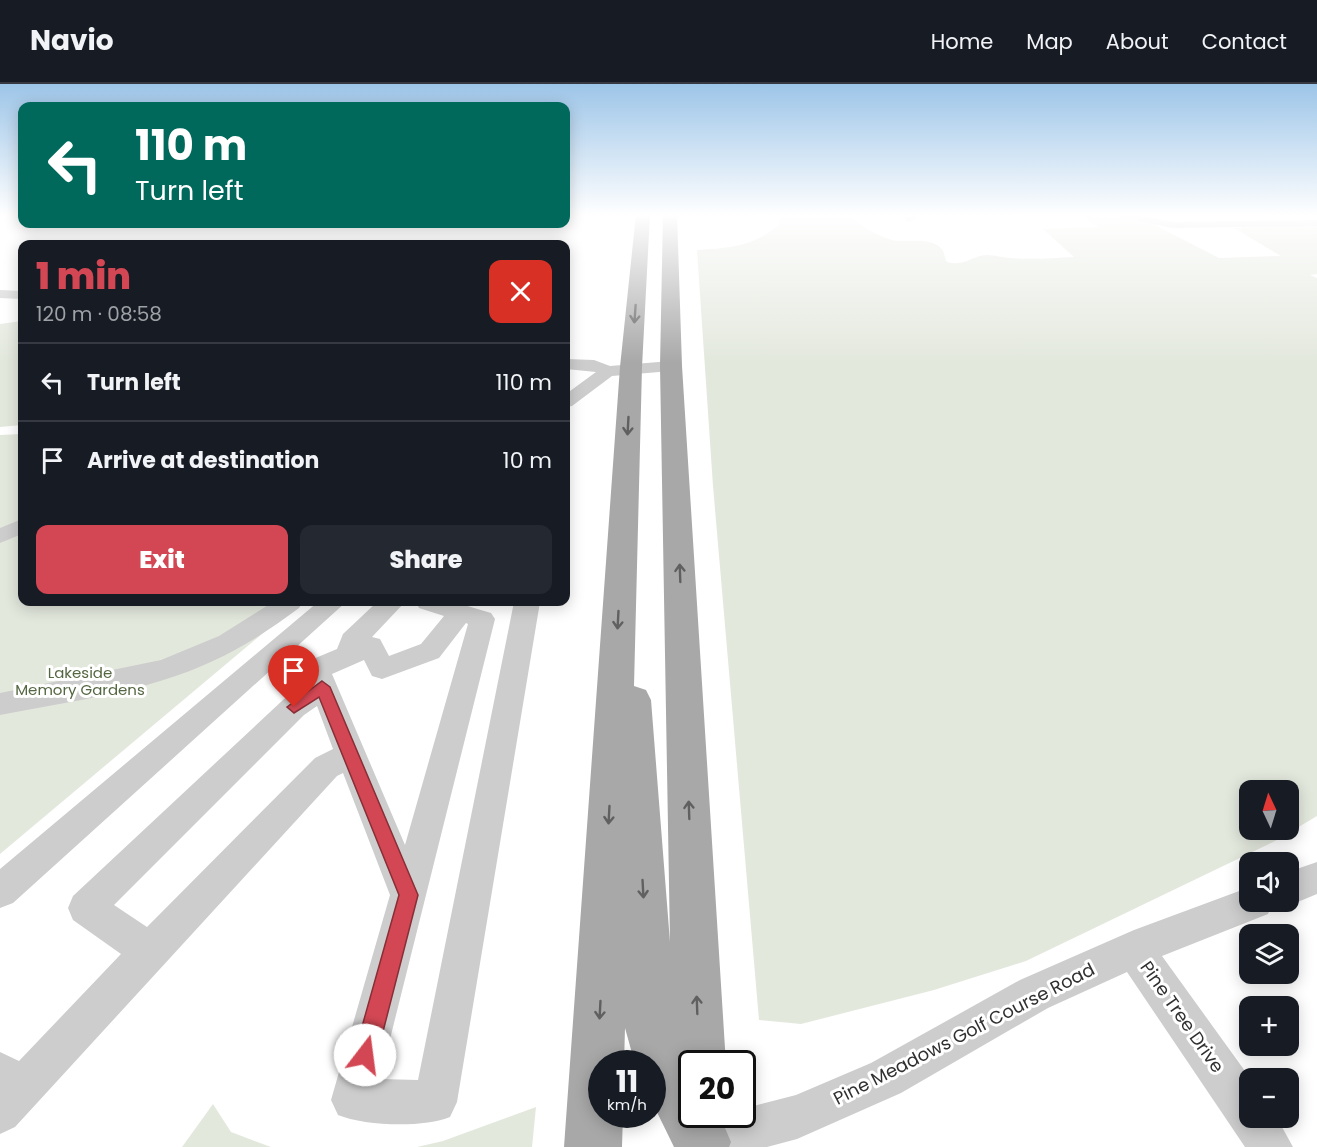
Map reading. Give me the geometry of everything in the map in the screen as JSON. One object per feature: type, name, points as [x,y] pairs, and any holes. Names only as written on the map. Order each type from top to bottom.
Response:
[{"type":"main road","points":[[593,1146],[616,667],[620,369],[636,264]]},
{"type":"main road","points":[[670,264],[671,366],[698,1050]]},
{"type":"main road","points":[[616,667],[633,694],[650,1023],[658,1057],[702,1135]]},
{"type":"street","points":[[0,294],[18,295]]},
{"type":"street","points":[[570,364],[620,369],[671,366]]},
{"type":"street","points":[[570,400],[620,369]]},
{"type":"street","points":[[0,536],[18,528]]},
{"type":"street","points":[[0,704],[147,673],[187,662],[215,649],[284,606]]},
{"type":"street","points":[[0,891],[328,606]]},
{"type":"street","points":[[350,655],[352,641],[388,606]]},
{"type":"street","points":[[408,895],[316,669],[371,646],[382,669],[430,651],[456,607],[482,619],[353,1101],[435,1102],[526,606]]},
{"type":"street","points":[[150,951],[86,908],[294,707],[322,687]]},
{"type":"street","points":[[7,1091],[150,951],[326,767],[351,755]]},
{"type":"street","points":[[1299,885],[1317,878]]},
{"type":"street","name":"Pine Meadows Golf Course Road","points":[[702,1135],[797,1117],[886,1078],[1034,994],[1134,949],[1239,908]]},
{"type":"street","name":"Pine Tree Drive","points":[[1134,949],[1239,1100]]},
{"type":"street","name":"Pine Tree Drive","points":[[1258,1128],[1271,1147]]},
{"type":"green space","points":[[698,264],[1317,264],[1317,274],[1310,275],[1317,278],[1317,816],[1299,827],[1299,780],[1239,780],[1239,840],[1277,840],[1252,852],[1239,852],[1239,858],[1026,961],[934,990],[801,1024],[759,1020],[713,486]]},
{"type":"green space","points":[[18,322],[18,425],[0,427],[0,324]]},
{"type":"green space","name":"Lakeside Memory Gardens","points":[[18,434],[18,606],[295,606],[0,854],[0,435]]},
{"type":"green space","points":[[213,1104],[231,1132],[271,1147],[182,1147]]},
{"type":"green space","points":[[536,1107],[532,1147],[417,1147],[443,1141]]},
{"type":"route","points":[[294,707],[322,687],[408,895],[365,1055]]}]
